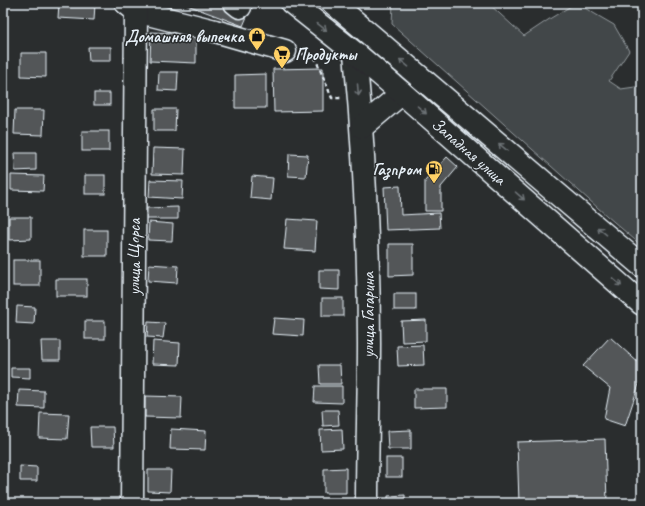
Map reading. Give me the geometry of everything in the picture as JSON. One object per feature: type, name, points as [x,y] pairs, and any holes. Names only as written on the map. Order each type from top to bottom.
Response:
[{"type":"street","name":"Западная улица","points":[[292,3],[402,92],[642,304]]},
{"type":"street","name":"Западная улица","points":[[333,3],[642,266]]},
{"type":"street","points":[[131,7],[285,51]]},
{"type":"street","name":"улица Щорса","points":[[131,7],[132,503]]},
{"type":"street","name":"улица Гагарина","points":[[355,53],[362,127],[368,263],[369,334],[367,503]]},
{"type":"street","points":[[362,127],[402,92]]},
{"type":"path","points":[[285,51],[289,53],[314,55],[332,98],[359,99]]},
{"type":"shaded area","points":[[393,3],[488,3],[524,36],[576,3],[614,25],[629,51],[609,81],[621,89],[642,86],[642,246],[392,24]]},
{"type":"building","points":[[59,3],[108,3],[108,5],[95,4],[94,20],[58,18]]},
{"type":"building","points":[[182,3],[223,3],[249,12],[243,26]]},
{"type":"building","points":[[151,32],[196,34],[196,63],[150,61]]},
{"type":"building","points":[[88,47],[111,47],[111,61],[89,61]]},
{"type":"building","points":[[21,53],[46,53],[46,77],[21,76]]},
{"type":"building","points":[[323,68],[323,111],[274,112],[273,69]]},
{"type":"building","points":[[159,72],[178,72],[177,91],[158,90]]},
{"type":"building","points":[[266,74],[266,108],[235,108],[235,75]]},
{"type":"building","points":[[94,93],[110,93],[110,105],[94,105]]},
{"type":"building","points":[[154,109],[176,109],[175,131],[154,131]]},
{"type":"building","points":[[15,110],[44,110],[43,135],[14,134]]},
{"type":"building","points":[[82,131],[109,131],[109,151],[82,151]]},
{"type":"building","points":[[153,148],[185,149],[184,175],[152,174]]},
{"type":"building","points":[[14,153],[36,153],[36,170],[15,171]]},
{"type":"building","points":[[289,154],[308,155],[306,177],[288,176]]},
{"type":"building","name":"Газпром","points":[[447,157],[458,167],[441,187],[441,211],[425,211],[425,181]]},
{"type":"building","points":[[11,175],[44,176],[43,191],[11,190]]},
{"type":"building","points":[[85,175],[105,175],[105,194],[85,194]]},
{"type":"building","points":[[252,176],[273,178],[271,200],[250,198]]},
{"type":"building","points":[[150,180],[183,181],[182,199],[149,197]]},
{"type":"building","points":[[400,186],[401,215],[439,213],[440,228],[386,230],[384,187]]},
{"type":"building","points":[[178,207],[178,219],[147,219],[147,208]]},
{"type":"building","points":[[9,217],[31,217],[31,239],[9,240]]},
{"type":"building","points":[[287,219],[317,221],[315,251],[284,249]]},
{"type":"building","points":[[149,222],[173,224],[172,241],[148,240]]},
{"type":"building","points":[[84,230],[107,230],[107,256],[84,256]]},
{"type":"building","points":[[389,244],[413,244],[413,275],[389,276]]},
{"type":"building","points":[[13,260],[40,260],[40,286],[13,286]]},
{"type":"building","points":[[149,264],[178,266],[177,283],[148,281]]},
{"type":"building","points":[[319,270],[339,270],[339,290],[319,289]]},
{"type":"building","points":[[56,279],[87,279],[87,296],[56,296]]},
{"type":"building","points":[[394,294],[416,294],[416,310],[394,310]]},
{"type":"building","points":[[322,298],[343,298],[343,316],[322,316]]},
{"type":"building","points":[[17,306],[35,307],[34,324],[16,323]]},
{"type":"building","points":[[274,318],[304,320],[303,336],[272,334]]},
{"type":"building","points":[[426,320],[426,341],[402,342],[401,321]]},
{"type":"building","points":[[85,321],[105,321],[105,339],[85,339]]},
{"type":"building","points":[[148,322],[165,323],[163,338],[147,337]]},
{"type":"building","points":[[610,337],[642,366],[642,375],[625,426],[604,419],[610,388],[583,366]]},
{"type":"building","points":[[41,341],[60,341],[60,360],[42,360]]},
{"type":"building","points":[[153,341],[180,343],[179,365],[152,364]]},
{"type":"building","points":[[423,345],[424,365],[398,366],[397,346]]},
{"type":"building","points":[[319,365],[340,365],[341,384],[320,384]]},
{"type":"building","points":[[11,368],[30,368],[30,378],[11,377]]},
{"type":"building","points":[[315,386],[342,386],[342,403],[314,402]]},
{"type":"building","points":[[414,389],[447,389],[447,407],[414,408]]},
{"type":"building","points":[[19,390],[44,391],[44,408],[18,407]]},
{"type":"building","points":[[145,396],[182,397],[181,418],[145,417]]},
{"type":"building","points":[[322,410],[338,410],[339,425],[323,426]]},
{"type":"building","points":[[40,413],[69,414],[67,439],[39,438]]},
{"type":"building","points":[[90,427],[113,427],[114,447],[91,447]]},
{"type":"building","points":[[171,429],[206,431],[205,450],[170,449]]},
{"type":"building","points":[[342,429],[343,449],[321,450],[320,430]]},
{"type":"building","points":[[411,430],[411,449],[388,449],[387,431]]},
{"type":"building","points":[[605,439],[607,503],[519,503],[517,442]]},
{"type":"building","points":[[386,458],[402,458],[402,477],[386,477]]},
{"type":"building","points":[[20,466],[37,467],[37,481],[20,481]]},
{"type":"building","points":[[346,468],[346,493],[324,493],[324,469]]},
{"type":"building","points":[[148,470],[171,470],[170,492],[148,491]]},
{"type":"building","points":[[405,495],[405,503],[388,503],[388,496]]},
{"type":"building","points":[[22,501],[42,502],[42,503],[22,503]]},
{"type":"place","name":"Домашняя выпечка","points":[[257,51]]},
{"type":"place","name":"Продукты","points":[[282,69]]},
{"type":"place","name":"Газпром","points":[[434,184]]}]
